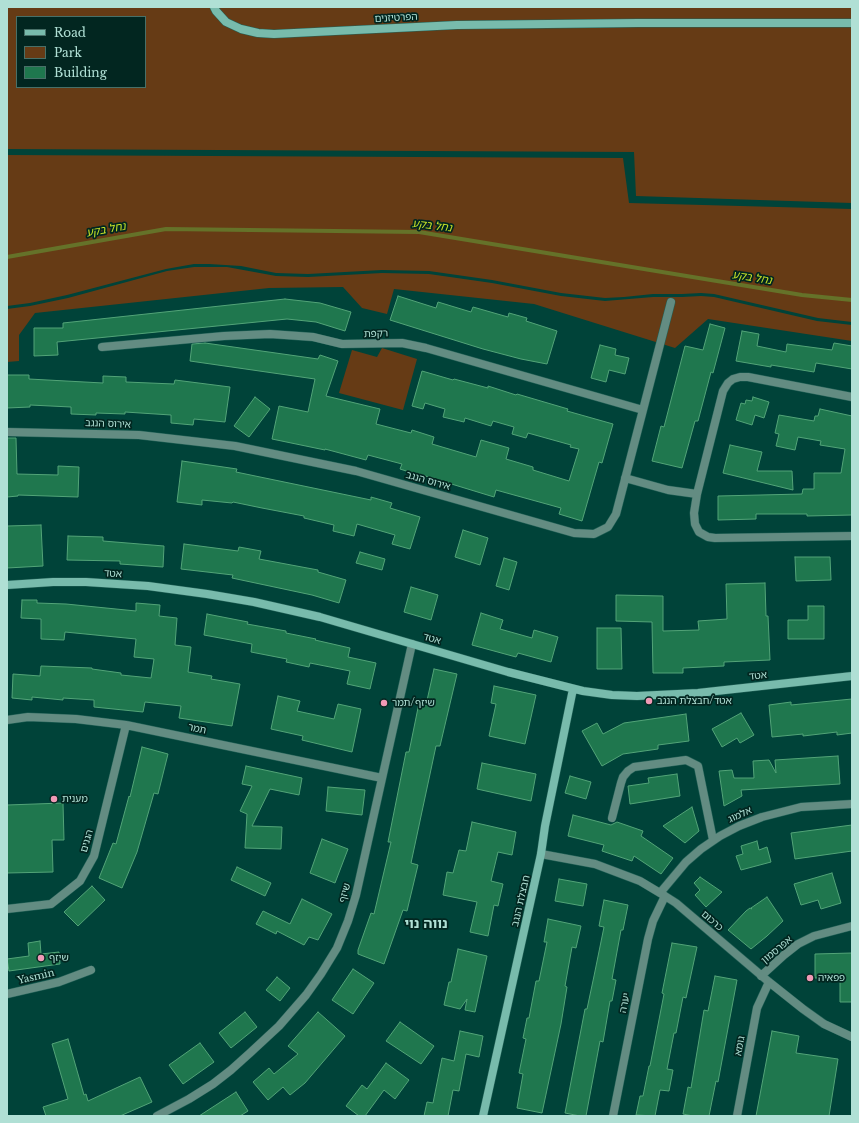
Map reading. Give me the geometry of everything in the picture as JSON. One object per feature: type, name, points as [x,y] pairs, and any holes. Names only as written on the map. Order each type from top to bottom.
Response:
[{"type":"street","name":"הפרטיזנים","points":[[214,7],[226,22],[241,29],[258,33],[274,34],[456,25],[638,22],[852,23]]},
{"type":"street","name":"אירוס הנגב","points":[[7,432],[139,435],[235,446],[356,471],[581,534],[594,534],[611,523],[616,514],[671,302]]},
{"type":"street","name":"רקפת","points":[[102,347],[224,336],[270,334],[307,336],[342,344],[402,343],[426,348],[643,410]]},
{"type":"street","points":[[852,397],[752,378],[744,377],[733,379],[725,386],[722,395],[697,494],[694,513],[695,524],[699,532],[708,537],[852,536]]},
{"type":"street","points":[[625,478],[668,490],[697,494]]},
{"type":"street","name":"אטד","points":[[7,585],[86,582],[180,590],[254,602],[320,617],[508,672],[573,688],[612,695],[665,695],[698,693],[852,676]]},
{"type":"street","name":"שיזף","points":[[157,1116],[189,1099],[231,1070],[278,1026],[306,995],[337,948],[348,921],[356,895],[412,644]]},
{"type":"street","name":"חבצלת הנגב","points":[[483,1116],[541,854],[545,826],[573,688]]},
{"type":"street","name":"תמר","points":[[7,720],[28,717],[76,719],[126,724],[382,778]]},
{"type":"street","name":"הגנים","points":[[7,909],[51,904],[80,881],[94,856],[126,724]]},
{"type":"street","points":[[612,818],[622,777],[628,771],[634,767],[686,760],[698,766],[714,840]]},
{"type":"street","name":"אלמוג","points":[[662,894],[686,862],[701,848],[738,826],[762,817],[801,807],[852,804]]},
{"type":"street","name":"כרכום","points":[[541,854],[595,864],[640,881],[676,903],[768,982],[824,1024],[852,1037]]},
{"type":"street","name":"יערה","points":[[613,1116],[648,938],[662,894]]},
{"type":"street","name":"אפרסמון","points":[[761,976],[798,944],[814,936],[852,926]]},
{"type":"street","name":"Yasmin","points":[[7,994],[60,982],[92,970]]},
{"type":"street","name":"גומא","points":[[736,1116],[757,1008],[768,982]]},
{"type":"green space","points":[[7,7],[852,7],[852,203],[636,196],[634,152],[7,149]]},
{"type":"green space","points":[[7,155],[623,158],[629,203],[852,209],[852,322],[818,318],[714,294],[653,294],[605,298],[561,293],[492,280],[429,271],[382,270],[308,274],[276,273],[241,266],[209,264],[194,264],[166,269],[67,295],[7,306]]},
{"type":"green space","points":[[194,267],[227,267],[276,276],[308,277],[382,273],[429,274],[492,283],[561,296],[605,301],[653,297],[714,297],[817,321],[852,325],[852,341],[708,319],[675,348],[534,304],[394,289],[387,314],[362,308],[343,287],[269,288],[35,313],[19,335],[19,361],[7,362],[7,309],[68,298],[167,271]]},
{"type":"green space","points":[[382,348],[417,359],[403,410],[339,393],[352,350],[377,357]]},
{"type":"building","points":[[398,296],[436,308],[438,302],[471,312],[473,307],[508,317],[509,313],[527,318],[526,321],[557,331],[547,364],[483,349],[390,320]]},
{"type":"building","points":[[285,299],[320,303],[351,312],[345,331],[316,322],[287,319],[57,342],[58,355],[34,356],[34,328],[63,328],[63,323]]},
{"type":"building","points":[[710,324],[725,328],[713,373],[711,372],[698,421],[695,421],[682,468],[652,461],[661,426],[664,427],[685,346],[703,350]]},
{"type":"building","points":[[742,331],[759,334],[757,346],[786,352],[787,344],[832,350],[834,343],[852,346],[852,369],[816,363],[814,372],[736,361]]},
{"type":"building","points":[[205,343],[318,359],[320,355],[338,361],[326,396],[380,409],[376,424],[411,433],[412,430],[434,437],[432,444],[476,457],[481,440],[509,448],[506,459],[533,467],[533,470],[569,481],[579,449],[570,447],[571,445],[528,433],[526,438],[512,434],[514,427],[493,421],[491,426],[465,418],[464,422],[443,417],[445,409],[425,403],[423,409],[412,406],[422,371],[453,380],[488,388],[488,386],[516,395],[517,394],[568,409],[567,411],[613,424],[602,463],[599,462],[582,521],[559,514],[561,508],[496,490],[494,497],[400,469],[402,464],[368,455],[366,460],[325,449],[272,439],[279,406],[308,412],[315,379],[190,361],[192,344]]},
{"type":"building","points":[[600,345],[616,349],[615,355],[629,358],[625,374],[609,370],[606,382],[591,378]]},
{"type":"building","points":[[7,375],[29,375],[29,379],[103,383],[103,376],[126,377],[126,382],[174,384],[175,380],[230,387],[225,422],[194,419],[193,425],[171,423],[171,415],[125,412],[125,414],[71,414],[71,407],[30,405],[30,407],[7,408]]},
{"type":"building","points":[[255,397],[270,409],[249,437],[234,426]]},
{"type":"building","points":[[753,397],[769,402],[764,418],[755,415],[752,425],[736,420],[741,403],[745,404],[746,400],[752,401]]},
{"type":"building","points":[[820,409],[852,416],[852,515],[807,516],[807,514],[756,514],[756,519],[718,520],[718,496],[802,494],[803,489],[814,489],[814,473],[841,473],[845,449],[820,445],[821,441],[798,437],[795,450],[776,446],[779,434],[775,433],[779,415],[814,421],[815,416],[818,416]]},
{"type":"building","points":[[7,438],[16,438],[17,474],[58,475],[58,466],[79,467],[78,497],[18,495],[7,497]]},
{"type":"building","points":[[730,445],[762,452],[757,471],[792,471],[793,490],[723,473]]},
{"type":"building","points":[[182,461],[237,469],[236,472],[371,500],[371,497],[392,503],[390,508],[420,517],[410,549],[392,544],[395,535],[357,524],[354,536],[333,531],[334,525],[304,518],[304,516],[233,502],[202,500],[202,505],[177,502]]},
{"type":"building","points":[[41,525],[43,566],[7,568],[7,526]]},
{"type":"building","points":[[463,530],[488,538],[480,565],[455,557]]},
{"type":"building","points":[[68,536],[103,537],[103,541],[164,546],[163,567],[120,564],[120,561],[67,560]]},
{"type":"building","points":[[184,544],[238,551],[239,547],[261,551],[259,559],[318,570],[318,572],[346,580],[339,603],[312,595],[232,578],[233,575],[181,569]]},
{"type":"building","points":[[360,552],[385,559],[382,570],[356,563]]},
{"type":"building","points":[[795,557],[830,557],[831,580],[796,581]]},
{"type":"building","points":[[504,558],[517,562],[509,590],[496,586]]},
{"type":"building","points":[[765,583],[770,660],[724,662],[724,666],[683,668],[683,673],[653,673],[652,622],[616,621],[616,595],[663,596],[663,631],[699,630],[698,621],[727,619],[726,584]]},
{"type":"building","points":[[411,587],[438,595],[431,620],[404,612]]},
{"type":"building","points":[[22,600],[37,600],[37,603],[66,604],[136,611],[136,603],[160,605],[159,616],[177,618],[175,645],[191,647],[188,672],[212,676],[211,679],[240,684],[232,726],[179,718],[181,706],[145,702],[143,712],[94,707],[94,700],[63,698],[63,700],[32,697],[32,700],[12,698],[13,674],[40,676],[41,666],[92,668],[121,673],[121,675],[151,678],[154,659],[134,657],[136,639],[65,632],[64,640],[41,639],[41,619],[21,618]]},
{"type":"building","points":[[808,606],[824,606],[824,639],[788,639],[788,620],[808,620]]},
{"type":"building","points":[[481,613],[503,620],[500,629],[532,638],[534,630],[558,637],[551,662],[518,653],[516,657],[472,645]]},
{"type":"building","points":[[207,614],[248,622],[247,624],[286,631],[286,633],[350,648],[348,657],[376,663],[370,689],[347,684],[350,671],[310,663],[309,667],[286,662],[287,659],[251,652],[252,644],[204,635]]},
{"type":"building","points":[[597,628],[621,628],[622,669],[597,669]]},
{"type":"building","points":[[434,669],[457,674],[440,746],[436,746],[411,863],[418,865],[407,911],[403,910],[384,964],[358,954],[358,950],[371,913],[374,914],[391,842],[388,842],[406,752],[409,752],[419,703],[426,705]]},
{"type":"building","points":[[494,686],[536,695],[525,744],[489,736],[496,704],[491,703]]},
{"type":"building","points":[[278,696],[300,701],[297,711],[334,719],[338,704],[361,709],[352,752],[302,740],[303,736],[271,729]]},
{"type":"building","points":[[852,699],[852,733],[837,735],[837,732],[803,736],[803,734],[772,737],[769,705],[791,702],[791,705]]},
{"type":"building","points":[[741,713],[754,735],[740,743],[737,738],[722,747],[712,729]]},
{"type":"building","points":[[686,714],[689,741],[658,745],[658,749],[623,754],[602,766],[582,731],[597,723],[603,734],[624,723]]},
{"type":"building","points":[[142,747],[168,754],[158,794],[154,793],[137,852],[122,888],[99,878],[113,843],[116,844],[129,796],[130,797]]},
{"type":"building","points":[[838,756],[840,784],[741,790],[742,796],[724,806],[719,771],[732,770],[734,778],[754,778],[753,761],[769,760],[776,773],[775,760]]},
{"type":"building","points":[[482,763],[536,774],[531,801],[477,789]]},
{"type":"building","points":[[246,766],[302,778],[299,795],[270,789],[252,826],[282,827],[281,849],[245,848],[247,814],[240,811],[252,786],[242,784]]},
{"type":"building","points":[[677,774],[680,796],[630,804],[628,786],[649,783],[648,778]]},
{"type":"building","points":[[570,776],[591,782],[586,799],[565,793]]},
{"type":"building","points":[[328,787],[365,790],[362,815],[326,811]]},
{"type":"building","points":[[63,803],[64,840],[52,840],[53,872],[7,873],[7,805]]},
{"type":"building","points":[[692,807],[699,831],[685,843],[663,826]]},
{"type":"building","points":[[573,815],[611,825],[617,822],[643,831],[641,836],[673,858],[661,874],[634,856],[632,861],[602,851],[604,845],[568,836]]},
{"type":"building","points":[[472,822],[516,832],[512,855],[498,852],[491,881],[503,884],[498,906],[494,905],[488,936],[470,932],[477,902],[443,895],[447,872],[453,873],[459,850],[466,851]]},
{"type":"building","points":[[852,825],[852,851],[795,859],[791,833]]},
{"type":"building","points":[[322,839],[348,849],[335,883],[310,873]]},
{"type":"building","points":[[757,841],[759,850],[767,847],[771,862],[741,870],[736,856],[743,854],[741,846]]},
{"type":"building","points":[[237,867],[271,883],[265,896],[231,880]]},
{"type":"building","points":[[832,873],[841,903],[821,909],[818,900],[801,905],[794,884]]},
{"type":"building","points":[[700,877],[722,892],[706,907],[695,895],[700,890],[694,883]]},
{"type":"building","points":[[559,879],[587,884],[583,906],[555,901]]},
{"type":"building","points":[[92,886],[105,900],[78,926],[64,912]]},
{"type":"building","points":[[767,897],[783,921],[751,949],[728,930],[746,911],[750,908],[752,909],[751,908]]},
{"type":"building","points":[[302,899],[332,914],[318,940],[309,937],[304,945],[277,931],[276,934],[256,924],[263,911],[290,924]]},
{"type":"building","points":[[604,900],[628,905],[623,930],[621,930],[612,979],[616,980],[612,1001],[610,1001],[603,1042],[600,1041],[586,1116],[580,1116],[565,1113],[585,1009],[587,1009],[604,927],[599,926]]},
{"type":"building","points":[[548,919],[581,926],[576,948],[572,947],[565,986],[567,987],[561,1024],[542,1113],[517,1108],[523,1074],[519,1073],[526,1039],[523,1038],[527,1018],[529,1018],[536,981],[539,981],[547,942],[544,942]]},
{"type":"building","points":[[40,941],[41,954],[59,952],[60,964],[9,971],[7,959],[29,956],[28,943]]},
{"type":"building","points":[[672,943],[697,947],[686,998],[683,997],[676,1033],[674,1033],[667,1069],[673,1070],[669,1091],[660,1090],[655,1116],[636,1115],[640,1096],[643,1096],[650,1066]]},
{"type":"building","points":[[458,949],[487,956],[475,1012],[465,1010],[467,999],[460,1009],[444,1005],[449,982],[451,982]]},
{"type":"building","points":[[852,953],[852,1002],[840,1002],[840,978],[815,978],[815,954]]},
{"type":"building","points":[[353,969],[374,983],[353,1014],[332,1000]]},
{"type":"building","points":[[715,976],[737,980],[718,1082],[716,1081],[709,1116],[693,1116],[683,1114],[688,1087],[691,1088],[704,1010],[708,1011]]},
{"type":"building","points":[[277,977],[290,988],[280,1001],[266,990]]},
{"type":"building","points":[[245,1012],[257,1027],[231,1048],[219,1033]]},
{"type":"building","points":[[318,1012],[345,1036],[305,1083],[290,1095],[283,1087],[268,1100],[253,1082],[269,1068],[274,1074],[298,1054],[288,1046]]},
{"type":"building","points":[[400,1022],[434,1046],[421,1064],[386,1041]]},
{"type":"building","points":[[460,1031],[483,1036],[479,1057],[466,1054],[459,1091],[453,1090],[448,1116],[424,1116],[427,1102],[433,1103],[442,1058],[454,1061]]},
{"type":"building","points":[[772,1031],[799,1036],[796,1053],[838,1059],[829,1116],[756,1116]]},
{"type":"building","points":[[68,1039],[84,1095],[86,1094],[88,1101],[140,1077],[152,1102],[120,1116],[46,1116],[43,1107],[68,1099],[52,1044]]},
{"type":"building","points":[[200,1043],[214,1062],[183,1084],[169,1065]]},
{"type":"building","points":[[386,1063],[409,1080],[395,1099],[384,1090],[365,1116],[359,1116],[346,1106],[362,1085],[367,1089]]},
{"type":"building","points":[[236,1092],[248,1111],[240,1116],[199,1116]]},
{"type":"waterway","name":"נחל בקע","points":[[7,257],[166,229],[419,232],[802,295],[852,300]]},
{"type":"place","name":"אטד/חבצלת הנגב","points":[[649,701]]},
{"type":"place","name":"שיזף/תמר","points":[[384,703]]},
{"type":"place","name":"מענית","points":[[54,799]]},
{"type":"place","name":"שיזף","points":[[41,958]]},
{"type":"place","name":"פפאיה","points":[[810,978]]},
{"type":"district","name":"נווה נוי","points":[[426,924]]}]
